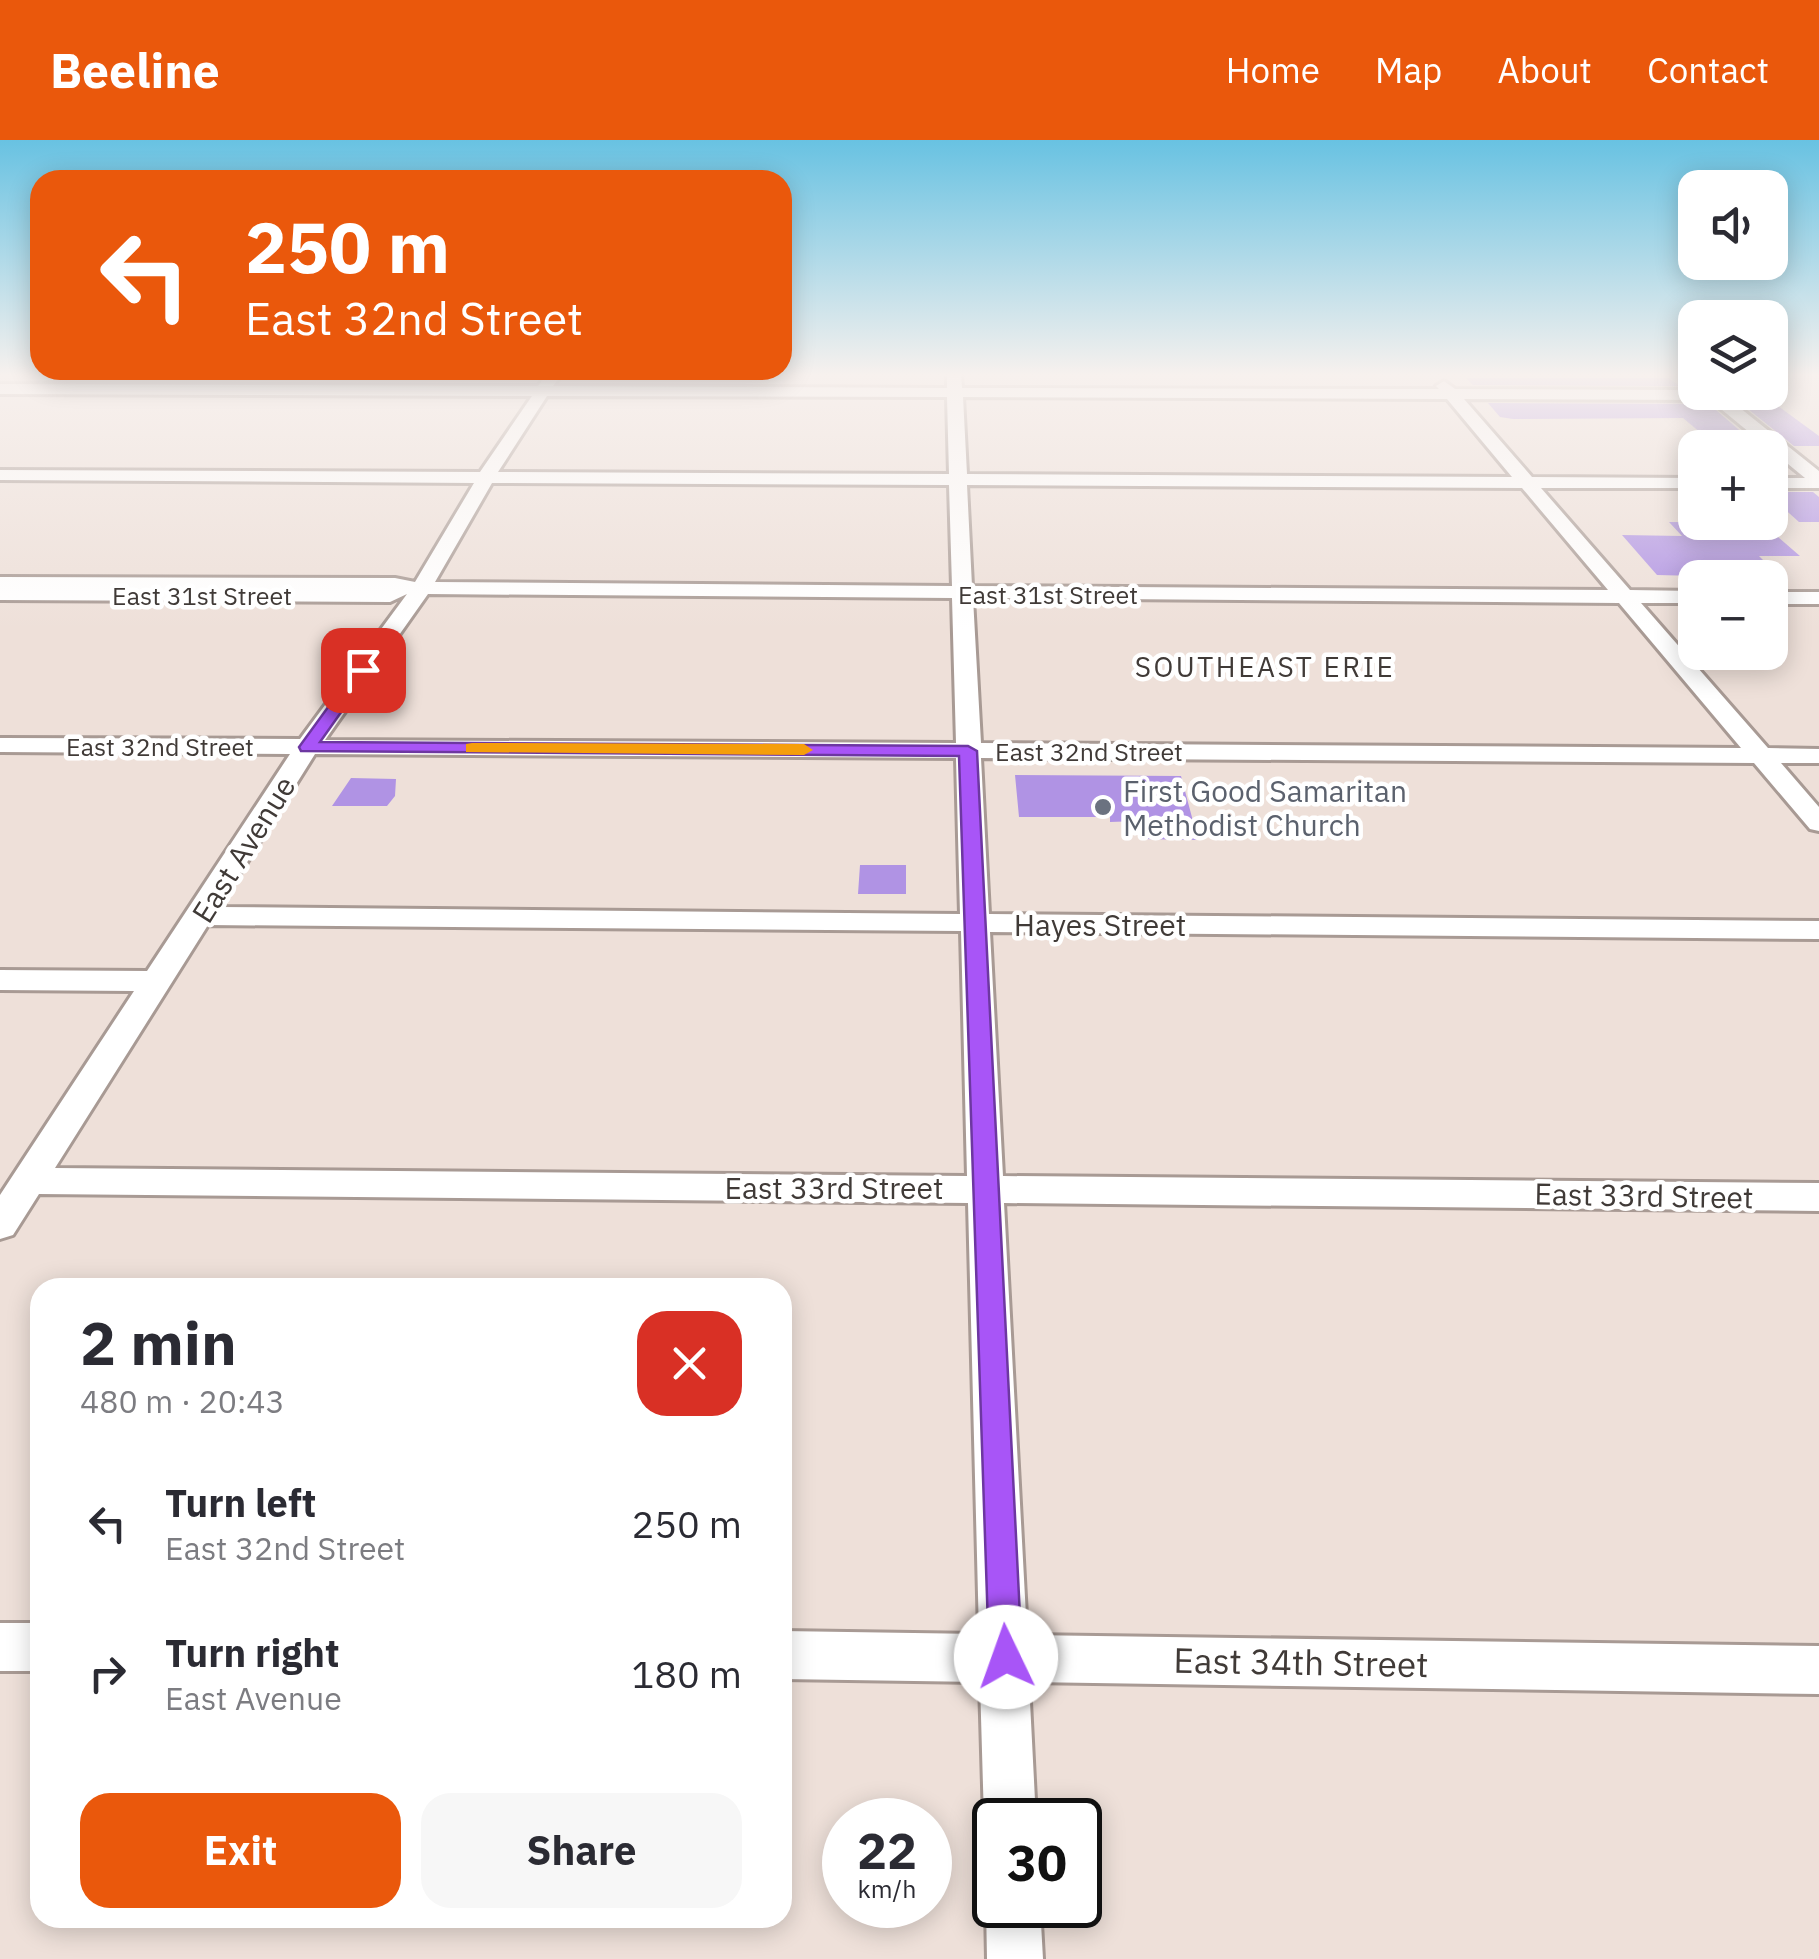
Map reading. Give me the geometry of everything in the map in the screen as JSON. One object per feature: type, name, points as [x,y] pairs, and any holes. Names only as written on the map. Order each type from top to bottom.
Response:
[{"type":"street","name":"East Avenue","points":[[0,1224],[307,747],[498,460]]},
{"type":"street","points":[[958,460],[960,593],[1009,1798]]},
{"type":"street","points":[[1509,460],[1819,823]]},
{"type":"street","points":[[1792,460],[1819,482]]},
{"type":"street","points":[[0,475],[1678,482]]},
{"type":"street","points":[[1788,483],[1819,482]]},
{"type":"street","name":"East 31st Street","points":[[0,583],[1678,597]]},
{"type":"street","name":"East 31st Street","points":[[0,594],[390,596],[411,589]]},
{"type":"street","points":[[1788,598],[1819,598]]},
{"type":"street","name":"East 32nd Street","points":[[0,745],[1819,756]]},
{"type":"street","name":"Hayes Street","points":[[201,916],[1819,930]]},
{"type":"street","points":[[0,980],[156,981]]},
{"type":"street","name":"East 33rd Street","points":[[28,1181],[1819,1197]]},
{"type":"street","points":[[0,1646],[30,1647]]},
{"type":"street","name":"East 34th Street","points":[[792,1655],[1819,1670]]},
{"type":"street","points":[[1013,1928],[1014,1959]]},
{"type":"building","points":[[1788,492],[1813,492],[1819,497],[1819,522],[1799,522],[1788,512]]},
{"type":"building","points":[[1622,535],[1678,536],[1678,540],[1782,540],[1800,556],[1678,560],[1678,576],[1657,575]]},
{"type":"building","name":"First Good Samaritan Methodist Church","points":[[1015,775],[1181,776],[1198,840],[1141,839],[1138,821],[1110,822],[1110,817],[1019,817]]},
{"type":"building","points":[[351,778],[396,779],[395,796],[387,806],[332,806]]},
{"type":"building","points":[[860,865],[906,865],[906,894],[858,894]]},
{"type":"slow traffic","points":[[472,748],[804,750]]},
{"type":"place","name":"First Good Samaritan Methodist Church","points":[[1103,807]]},
{"type":"district","name":"SOUTHEAST ERIE","points":[[1265,666]]},
{"type":"route","points":[[363,670],[307,747],[968,751],[1006,1657]]}]
